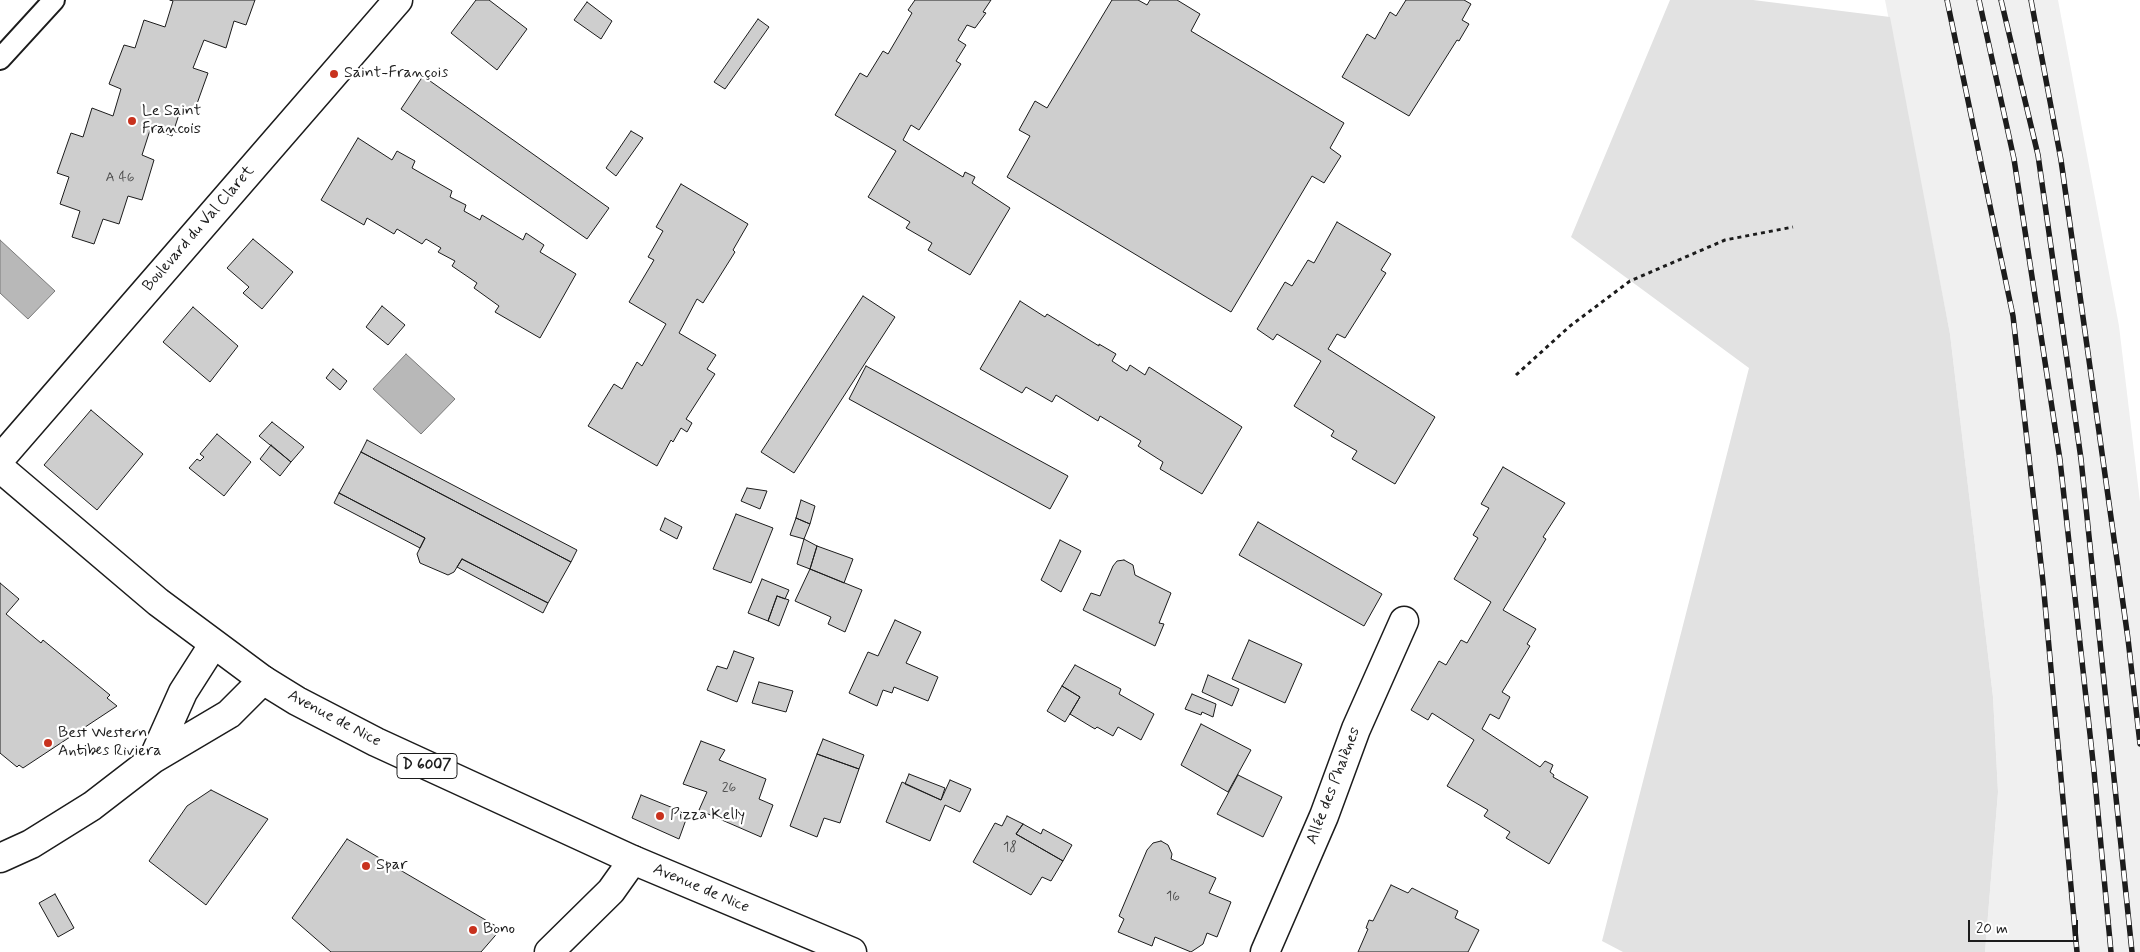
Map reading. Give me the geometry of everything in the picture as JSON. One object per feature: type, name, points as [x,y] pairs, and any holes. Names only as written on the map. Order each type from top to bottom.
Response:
[{"type":"street","name":"Boulevard du Val Claret","points":[[0,459],[398,0]]},
{"type":"street","name":"Avenue de Nice","points":[[0,468],[158,602],[213,645],[262,680],[332,720],[633,860],[852,952]]},
{"type":"street","name":"Allée des Phalènes","points":[[1265,952],[1324,816],[1356,729],[1404,621]]},
{"type":"street","points":[[153,759],[183,692],[213,645]]},
{"type":"street","points":[[0,858],[31,844],[92,806],[153,759],[229,714],[262,680]]},
{"type":"street","points":[[549,952],[611,891],[633,860]]},
{"type":"lane","points":[[0,59],[54,0]]},
{"type":"path","points":[[1516,375],[1570,326],[1630,281],[1725,240],[1794,227]]},
{"type":"shaded area","points":[[1670,0],[1753,0],[1890,17],[1950,334],[1993,697],[1998,792],[1985,952],[1623,952],[1602,941],[1749,368],[1571,237]]},
{"type":"shaded area","points":[[1885,0],[2058,0],[2119,326],[2140,502],[2140,952],[1985,952],[1998,792],[1993,697],[1950,334]]},
{"type":"shaded area","points":[[0,240],[55,291],[28,319],[0,293]]},
{"type":"shaded area","points":[[406,354],[455,399],[421,434],[373,389]]},
{"type":"building","name":"Le Saint Francois","points":[[170,0],[255,0],[246,25],[234,21],[226,48],[204,40],[193,68],[208,73],[194,112],[181,108],[172,136],[151,127],[142,155],[154,160],[142,200],[128,196],[119,224],[103,219],[94,244],[72,237],[80,211],[60,204],[69,177],[57,173],[71,133],[83,137],[92,108],[113,116],[121,89],[109,84],[124,45],[135,48],[144,20],[165,27],[173,1]]},
{"type":"building","points":[[476,0],[489,0],[527,29],[497,70],[451,33]]},
{"type":"building","points":[[915,0],[991,0],[983,12],[986,13],[975,28],[967,25],[958,40],[966,45],[956,61],[961,64],[919,130],[911,125],[903,140],[963,177],[965,172],[975,177],[972,183],[1010,208],[970,275],[928,250],[932,243],[906,228],[910,222],[868,197],[896,151],[835,115],[860,73],[867,77],[883,51],[888,54],[912,13],[908,10]]},
{"type":"building","points":[[1112,0],[1138,0],[1147,5],[1150,0],[1177,0],[1200,14],[1191,31],[1344,123],[1330,148],[1341,156],[1324,183],[1312,176],[1231,312],[1007,177],[1030,136],[1019,130],[1035,101],[1047,108]]},
{"type":"building","points":[[1406,0],[1464,0],[1471,4],[1462,20],[1469,24],[1409,116],[1342,77],[1367,34],[1375,39],[1390,12],[1396,16]]},
{"type":"building","points":[[587,2],[612,21],[601,39],[574,20]]},
{"type":"building","points":[[758,19],[769,27],[725,89],[714,82]]},
{"type":"building","points":[[423,76],[609,208],[587,239],[401,109]]},
{"type":"building","points":[[631,131],[643,138],[616,176],[606,168]]},
{"type":"building","points":[[358,138],[392,160],[397,151],[415,161],[412,168],[452,191],[450,197],[466,205],[464,211],[480,220],[482,215],[523,240],[526,233],[544,245],[540,252],[576,274],[540,338],[495,312],[499,306],[474,288],[477,283],[452,266],[455,261],[438,252],[441,248],[426,239],[422,244],[397,229],[394,234],[367,218],[364,225],[321,200]]},
{"type":"building","points":[[681,184],[748,224],[733,250],[735,252],[703,303],[697,299],[679,333],[716,355],[707,369],[715,374],[686,419],[692,423],[687,432],[681,428],[673,442],[671,440],[657,466],[588,426],[614,384],[622,389],[637,362],[642,366],[666,324],[629,302],[654,260],[648,257],[663,231],[656,227]]},
{"type":"building","points":[[1337,222],[1391,254],[1381,270],[1386,273],[1345,338],[1337,334],[1328,349],[1435,417],[1395,484],[1352,459],[1357,451],[1331,436],[1334,431],[1294,406],[1321,361],[1277,334],[1273,340],[1257,329],[1285,282],[1292,286],[1308,260],[1314,263]]},
{"type":"building","points":[[253,239],[293,272],[262,309],[243,293],[249,287],[227,268]]},
{"type":"building","points":[[863,296],[895,317],[794,473],[761,452]]},
{"type":"building","points":[[1020,301],[1045,317],[1047,314],[1099,346],[1099,344],[1116,354],[1112,361],[1127,371],[1130,365],[1145,375],[1149,367],[1242,427],[1202,494],[1160,469],[1163,462],[1138,446],[1141,441],[1100,416],[1098,421],[1056,395],[1052,402],[1026,387],[1022,393],[980,369]]},
{"type":"building","points":[[382,306],[405,325],[388,345],[366,327]]},
{"type":"building","points":[[193,307],[238,346],[210,382],[163,342]]},
{"type":"building","points":[[866,366],[1068,476],[1050,509],[849,399]]},
{"type":"building","points":[[333,369],[347,381],[340,390],[326,378]]},
{"type":"building","points":[[91,410],[143,454],[97,510],[44,465]]},
{"type":"building","points":[[272,422],[304,447],[291,462],[259,436]]},
{"type":"building","points":[[217,434],[251,462],[224,496],[189,468],[197,459],[200,461],[204,457],[200,454]]},
{"type":"building","points":[[367,440],[577,550],[571,562],[361,452]]},
{"type":"building","points":[[271,445],[291,462],[280,476],[260,459]]},
{"type":"building","points":[[361,452],[571,562],[548,603],[462,559],[454,572],[448,575],[420,563],[417,554],[425,538],[339,493]]},
{"type":"building","points":[[1503,467],[1565,503],[1543,537],[1546,539],[1503,610],[1536,629],[1527,644],[1530,646],[1502,692],[1510,697],[1499,719],[1490,714],[1482,729],[1540,767],[1545,761],[1553,765],[1550,772],[1554,775],[1553,777],[1588,797],[1549,864],[1506,838],[1510,832],[1484,816],[1488,810],[1447,786],[1474,740],[1432,713],[1428,720],[1411,710],[1439,661],[1446,665],[1461,640],[1467,643],[1491,602],[1454,579],[1478,538],[1473,535],[1489,508],[1481,504]]},
{"type":"building","points":[[747,488],[767,491],[760,509],[741,501]]},
{"type":"building","points":[[339,493],[425,538],[420,548],[334,503]]},
{"type":"building","points":[[801,500],[815,506],[810,524],[796,518]]},
{"type":"building","points":[[736,514],[773,528],[751,583],[713,569]]},
{"type":"building","points":[[665,518],[682,527],[677,539],[660,530]]},
{"type":"building","points":[[796,518],[810,524],[804,539],[790,535]]},
{"type":"building","points":[[1258,522],[1382,594],[1364,626],[1239,555]]},
{"type":"building","points":[[804,539],[817,546],[810,569],[797,564]]},
{"type":"building","points":[[1060,540],[1081,551],[1061,592],[1041,580]]},
{"type":"building","points":[[817,546],[853,559],[844,583],[810,569]]},
{"type":"building","points":[[462,559],[548,603],[543,613],[457,567]]},
{"type":"building","points":[[1124,560],[1133,565],[1135,575],[1171,593],[1159,623],[1164,624],[1155,646],[1083,610],[1091,593],[1100,596],[1117,561]]},
{"type":"building","points":[[810,569],[862,590],[845,632],[828,624],[831,617],[795,601]]},
{"type":"building","points":[[762,579],[789,590],[785,599],[777,596],[768,621],[748,613]]},
{"type":"building","points":[[0,583],[19,599],[6,614],[41,643],[43,640],[110,695],[107,698],[117,706],[23,768],[19,765],[17,767],[0,753]]},
{"type":"building","points":[[777,596],[789,600],[779,626],[768,621]]},
{"type":"building","points":[[895,620],[921,632],[906,663],[938,677],[928,701],[894,687],[892,693],[883,690],[877,706],[849,693],[868,652],[878,656]]},
{"type":"building","points":[[1249,640],[1302,664],[1285,703],[1232,679]]},
{"type":"building","points":[[734,651],[754,658],[737,702],[707,690],[717,666],[727,669]]},
{"type":"building","points":[[1075,665],[1121,689],[1119,694],[1154,714],[1141,740],[1118,727],[1113,736],[1097,727],[1095,729],[1070,714],[1080,697],[1062,686]]},
{"type":"building","points":[[1208,675],[1239,689],[1232,706],[1202,692]]},
{"type":"building","points":[[759,682],[793,691],[786,712],[752,703]]},
{"type":"building","points":[[1062,686],[1080,697],[1065,722],[1047,711]]},
{"type":"building","points":[[1192,694],[1216,704],[1213,717],[1202,712],[1201,715],[1185,709]]},
{"type":"building","points":[[1201,724],[1251,750],[1228,792],[1181,765]]},
{"type":"building","points":[[823,739],[864,755],[859,769],[817,754]]},
{"type":"building","points":[[701,741],[725,750],[719,760],[766,779],[759,799],[773,805],[761,837],[699,810],[707,792],[683,784]]},
{"type":"building","points":[[817,754],[859,769],[840,823],[824,818],[817,837],[790,826]]},
{"type":"building","points":[[909,774],[945,788],[941,800],[905,784]]},
{"type":"building","points":[[1238,775],[1282,797],[1263,837],[1217,814]]},
{"type":"building","points":[[950,780],[971,789],[960,812],[945,805],[930,841],[886,822],[902,782],[941,800]]},
{"type":"building","points":[[211,790],[268,819],[206,905],[149,861],[187,806]]},
{"type":"building","name":"Pizza Kelly","points":[[641,795],[688,814],[679,839],[632,818]]},
{"type":"building","points":[[1007,816],[1023,824],[1016,834],[1063,861],[1051,881],[1042,877],[1031,895],[973,862],[995,823],[1002,826]]},
{"type":"building","points":[[1023,824],[1041,834],[1043,829],[1072,845],[1063,861],[1016,834]]},
{"type":"building","points":[[347,839],[501,929],[481,952],[331,952],[292,918]]},
{"type":"building","points":[[1161,841],[1168,845],[1172,854],[1171,859],[1216,878],[1209,893],[1231,902],[1217,937],[1207,933],[1203,944],[1191,952],[1155,937],[1152,946],[1118,932],[1124,919],[1119,916],[1147,850],[1153,843]]},
{"type":"building","points":[[1391,885],[1408,893],[1412,888],[1458,911],[1455,918],[1479,930],[1468,952],[1358,952],[1368,929],[1366,928],[1369,920],[1373,921]]},
{"type":"building","points":[[55,894],[74,928],[58,937],[39,903]]},
{"type":"railway","points":[[1947,0],[2013,316],[2043,582],[2077,952]]},
{"type":"railway","points":[[1979,0],[2014,159],[2060,460],[2094,771],[2111,952]]},
{"type":"railway","points":[[2001,0],[2038,155],[2081,459],[2132,952]]},
{"type":"railway","points":[[2031,0],[2061,160],[2128,639],[2140,744]]},
{"type":"place","name":"Saint-François","points":[[334,74]]},
{"type":"place","name":"Le Saint Francois","points":[[132,121]]},
{"type":"place","name":"Best Western Antibes Riviera","points":[[48,743]]},
{"type":"place","name":"Pizza Kelly","points":[[660,816]]},
{"type":"place","name":"Spar","points":[[366,866]]},
{"type":"place","name":"Bono","points":[[473,930]]}]
